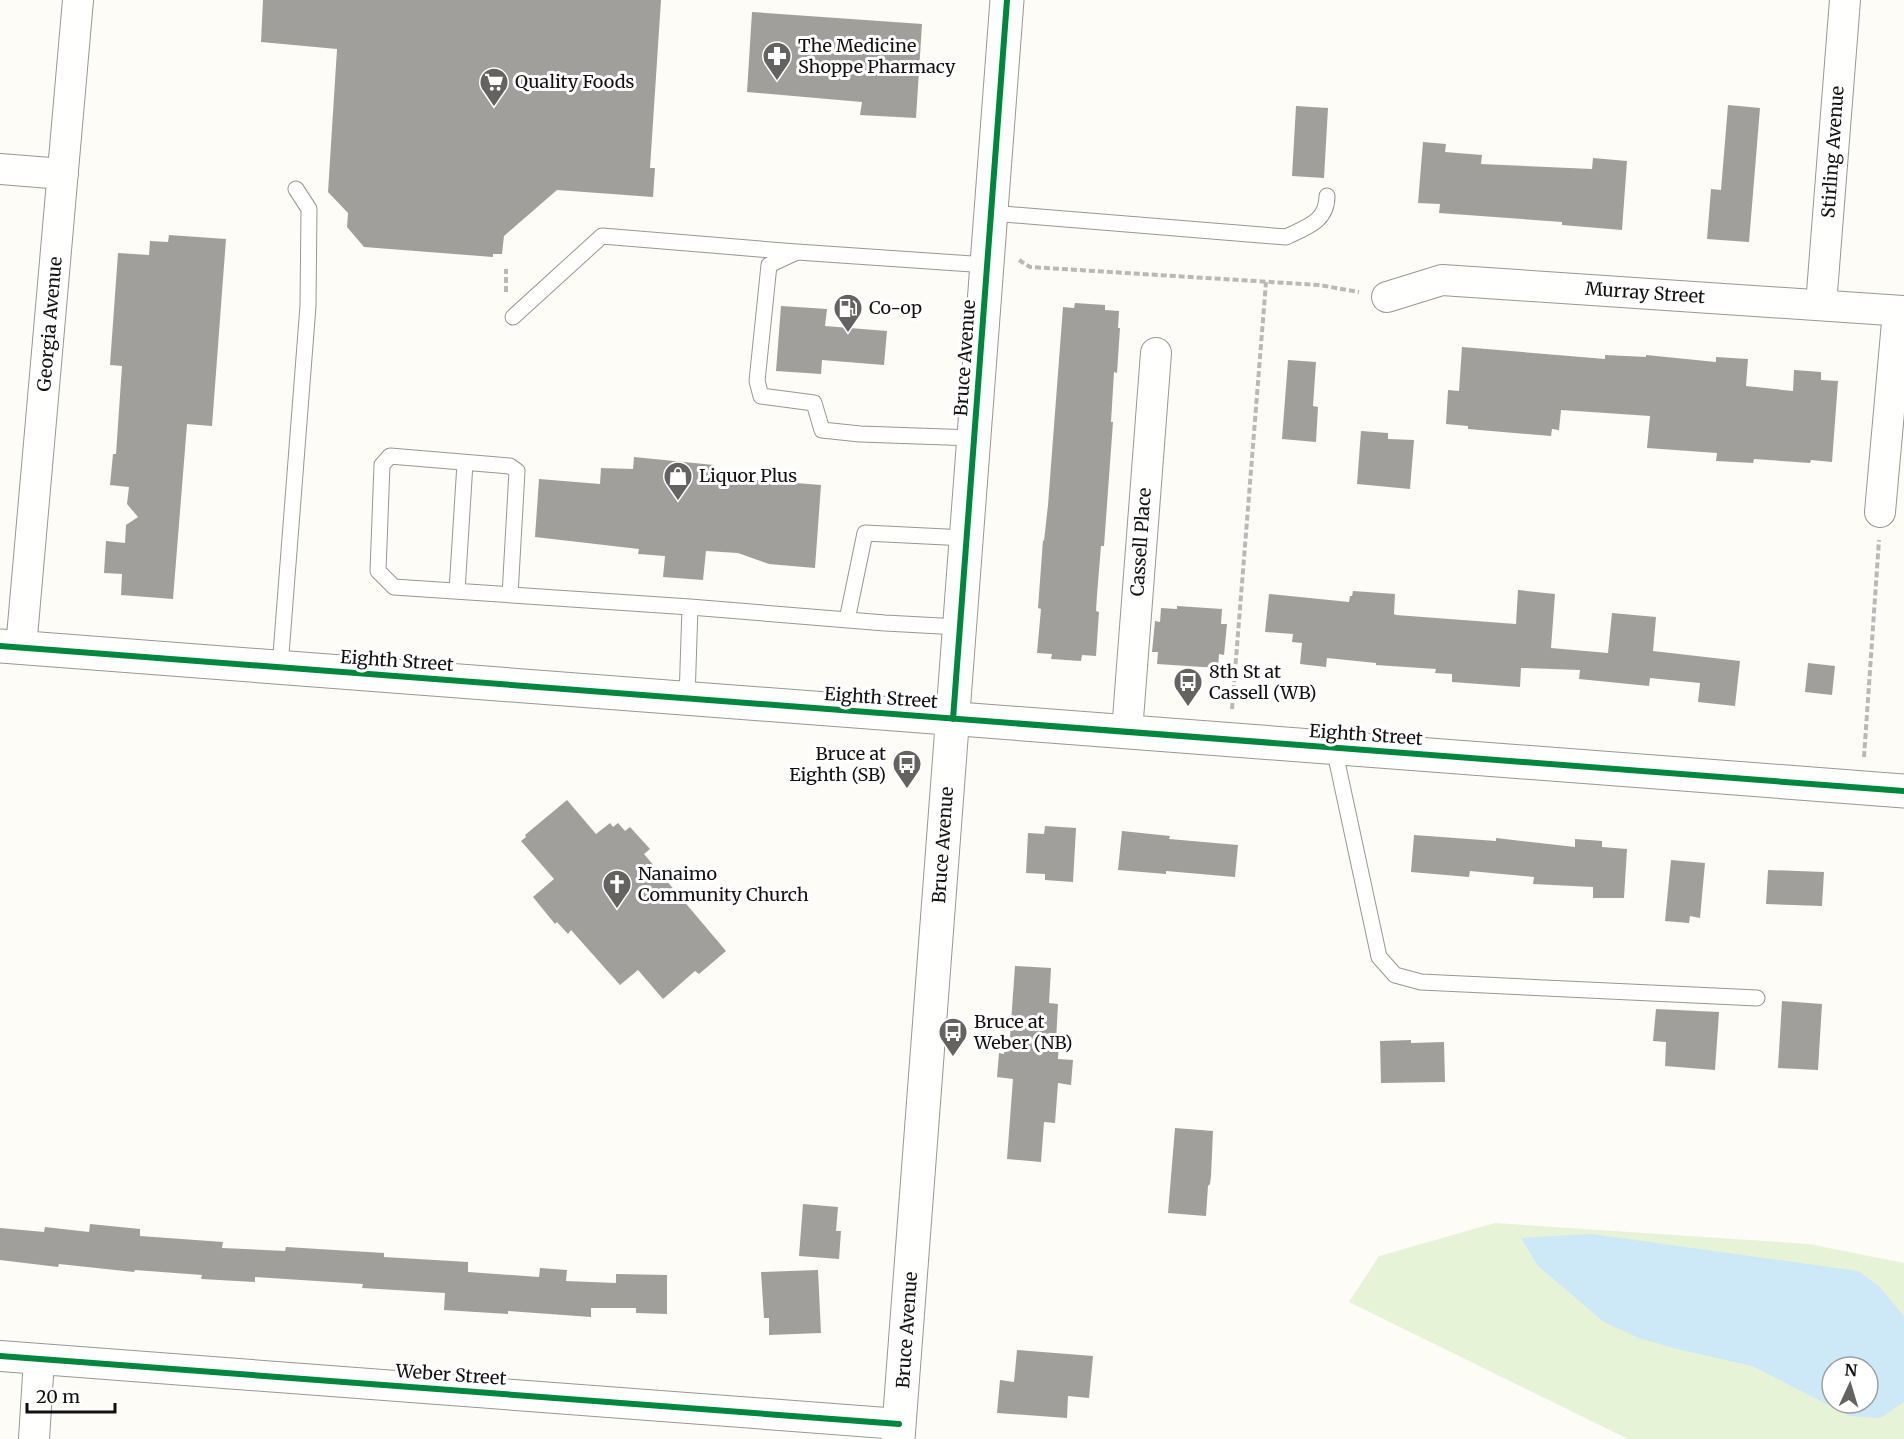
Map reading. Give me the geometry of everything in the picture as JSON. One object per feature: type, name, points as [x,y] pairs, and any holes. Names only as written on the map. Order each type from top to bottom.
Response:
[{"type":"street","name":"Georgia Avenue","points":[[11,647],[63,174],[78,0]]},
{"type":"street","name":"Bruce Avenue","points":[[899,1431],[974,438],[999,260],[991,213],[1007,0]]},
{"type":"street","name":"Stirling Avenue","points":[[1821,304],[1845,0]]},
{"type":"street","points":[[0,169],[63,174]]},
{"type":"street","name":"Murray Street","points":[[1388,297],[1442,280],[1901,311]]},
{"type":"street","points":[[1880,512],[1901,311]]},
{"type":"street","name":"Cassell Place","points":[[1127,732],[1156,353]]},
{"type":"street","name":"Eighth Street","points":[[11,647],[1904,791]]},
{"type":"street","name":"Weber Street","points":[[0,1356],[899,1431]]},
{"type":"street","points":[[34,1439],[39,1359]]},
{"type":"lane","points":[[280,667],[308,306],[309,209],[296,189]]},
{"type":"lane","points":[[991,213],[1286,237],[1317,221],[1327,208],[1327,196]]},
{"type":"lane","points":[[513,317],[602,236],[797,252],[999,260]]},
{"type":"lane","points":[[797,252],[769,265],[757,381],[761,396],[814,403],[822,430],[860,434],[974,438]]},
{"type":"lane","points":[[510,595],[517,471],[510,466],[390,456],[382,465],[378,571],[394,587],[959,627]]},
{"type":"lane","points":[[457,591],[465,463]]},
{"type":"lane","points":[[847,620],[865,533],[966,538]]},
{"type":"lane","points":[[687,699],[690,608]]},
{"type":"lane","points":[[1334,748],[1379,957],[1395,975],[1421,982],[1756,998]]},
{"type":"path","points":[[999,260],[1030,267],[1319,285],[1388,297]]},
{"type":"path","points":[[1230,740],[1266,282]]},
{"type":"path","points":[[1862,788],[1880,512]]},
{"type":"green space","points":[[1495,1223],[1809,1244],[1904,1263],[1904,1439],[1628,1439],[1349,1302],[1379,1256]]},
{"type":"water","points":[[1592,1234],[1858,1271],[1879,1286],[1904,1316],[1904,1402],[1880,1418],[1848,1415],[1880,1415],[1880,1355],[1820,1355],[1820,1401],[1752,1366],[1639,1338],[1604,1322],[1538,1266],[1521,1238]]},
{"type":"building","name":"Quality Foods","points":[[263,0],[661,0],[650,168],[655,168],[653,197],[557,190],[504,236],[502,254],[493,254],[493,257],[364,247],[347,227],[348,213],[328,192],[337,49],[261,42]]},
{"type":"building","points":[[752,12],[922,24],[916,118],[860,115],[862,102],[747,92]]},
{"type":"building","points":[[1728,105],[1760,108],[1749,242],[1707,239],[1711,189],[1721,190]]},
{"type":"building","points":[[1296,106],[1328,108],[1324,178],[1292,176]]},
{"type":"building","points":[[1423,142],[1446,144],[1445,152],[1482,155],[1481,164],[1592,169],[1593,158],[1627,161],[1622,230],[1562,225],[1562,222],[1439,213],[1440,204],[1418,203]]},
{"type":"building","points":[[169,235],[226,239],[212,426],[187,424],[173,599],[121,595],[122,574],[104,573],[106,541],[125,543],[126,525],[138,517],[127,504],[129,487],[110,485],[113,454],[116,454],[122,366],[110,365],[118,253],[149,255],[150,241],[168,242]]},
{"type":"building","points":[[1075,303],[1105,305],[1105,310],[1119,311],[1118,328],[1120,328],[1117,373],[1114,372],[1111,422],[1113,422],[1104,546],[1101,546],[1097,595],[1096,611],[1099,612],[1096,656],[1082,655],[1081,661],[1051,659],[1052,654],[1037,653],[1043,540],[1048,505],[1063,307],[1074,308]]},
{"type":"building","points":[[781,306],[827,309],[825,326],[887,331],[884,365],[822,360],[821,374],[776,371]]},
{"type":"building","points":[[1462,347],[1605,359],[1605,355],[1646,357],[1646,355],[1716,362],[1716,357],[1748,359],[1746,386],[1793,391],[1794,370],[1821,372],[1821,380],[1838,381],[1832,462],[1811,460],[1810,463],[1754,459],[1753,463],[1716,461],[1717,453],[1647,448],[1650,416],[1561,410],[1559,430],[1552,429],[1551,436],[1468,429],[1468,426],[1446,424],[1448,390],[1459,391]]},
{"type":"building","points":[[1288,360],[1316,362],[1313,406],[1318,407],[1316,442],[1282,439]]},
{"type":"building","points":[[1361,431],[1388,433],[1388,439],[1414,440],[1410,489],[1357,484]]},
{"type":"building","name":"Liquor Plus","points":[[634,457],[714,465],[713,471],[720,472],[719,477],[821,485],[815,568],[769,564],[738,553],[706,551],[703,580],[663,577],[665,556],[638,554],[639,549],[535,537],[539,479],[600,484],[601,468],[633,469]]},
{"type":"building","points":[[1518,590],[1555,594],[1551,648],[1608,653],[1612,613],[1656,617],[1653,651],[1740,661],[1735,706],[1698,702],[1700,683],[1650,678],[1649,686],[1579,679],[1580,670],[1521,668],[1520,687],[1452,682],[1452,674],[1435,673],[1436,669],[1376,665],[1376,663],[1327,658],[1326,667],[1300,664],[1302,643],[1292,642],[1293,634],[1265,632],[1269,594],[1349,602],[1353,591],[1395,594],[1394,614],[1396,615],[1516,624]]},
{"type":"building","points":[[1177,606],[1222,609],[1221,624],[1227,624],[1224,655],[1219,654],[1218,668],[1157,664],[1158,652],[1152,652],[1155,621],[1160,622],[1161,608],[1177,609]]},
{"type":"building","points":[[1808,663],[1835,666],[1832,695],[1805,692]]},
{"type":"building","name":"Nanaimo Community Church","points":[[567,800],[596,834],[610,823],[613,827],[618,823],[625,831],[630,827],[650,849],[644,854],[726,951],[699,974],[695,971],[663,999],[638,970],[620,985],[571,930],[568,934],[557,922],[555,924],[533,897],[554,879],[521,841],[526,837],[525,835]]},
{"type":"building","points":[[1045,826],[1076,828],[1073,882],[1045,880],[1045,874],[1026,873],[1028,833],[1044,834]]},
{"type":"building","points":[[1122,831],[1170,836],[1169,839],[1238,845],[1235,877],[1166,871],[1166,874],[1118,870]]},
{"type":"building","points":[[1414,835],[1496,841],[1496,838],[1575,847],[1575,839],[1602,841],[1602,847],[1627,849],[1624,898],[1593,898],[1593,887],[1533,884],[1534,877],[1470,871],[1469,877],[1411,872]]},
{"type":"building","points":[[1671,860],[1705,863],[1700,918],[1690,916],[1689,923],[1665,921]]},
{"type":"building","points":[[1768,870],[1824,872],[1822,906],[1766,904]]},
{"type":"building","points":[[1015,966],[1051,968],[1049,1003],[1058,1004],[1056,1041],[1059,1042],[1058,1059],[1073,1060],[1071,1085],[1058,1083],[1055,1123],[1044,1122],[1041,1162],[1007,1159],[1013,1079],[997,1077],[999,1053],[1004,1054],[1006,1037],[1010,1037]]},
{"type":"building","points":[[1782,1001],[1822,1004],[1818,1070],[1778,1068]]},
{"type":"building","points":[[1656,1009],[1719,1012],[1715,1070],[1665,1066],[1666,1042],[1653,1041]]},
{"type":"building","points":[[1411,1040],[1411,1043],[1444,1042],[1445,1082],[1381,1083],[1380,1041]]},
{"type":"building","points":[[1175,1128],[1213,1131],[1206,1216],[1168,1213]]},
{"type":"building","points":[[803,1204],[838,1207],[836,1231],[841,1231],[839,1259],[799,1256]]},
{"type":"building","points":[[90,1224],[140,1229],[140,1236],[223,1242],[222,1248],[285,1251],[286,1247],[384,1253],[384,1257],[468,1262],[468,1272],[539,1277],[540,1268],[567,1270],[566,1281],[616,1283],[616,1274],[667,1275],[667,1314],[636,1313],[636,1308],[591,1308],[591,1317],[508,1311],[508,1314],[444,1310],[445,1293],[362,1288],[363,1284],[255,1277],[255,1282],[201,1279],[202,1275],[135,1270],[134,1272],[59,1264],[58,1267],[0,1260],[0,1228],[44,1232],[45,1227],[89,1232]]},
{"type":"building","points":[[818,1270],[821,1333],[769,1335],[769,1318],[764,1318],[761,1272]]},
{"type":"building","points":[[1017,1350],[1093,1356],[1089,1398],[1068,1396],[1067,1418],[997,1413],[1000,1380],[1014,1382]]},
{"type":"cycle path","points":[[953,719],[1007,0]]},
{"type":"cycle path","points":[[0,646],[1904,791]]},
{"type":"cycle path","points":[[0,1356],[899,1424]]},
{"type":"place","name":"The Medicine Shoppe Pharmacy","points":[[777,82]]},
{"type":"place","name":"Quality Foods","points":[[494,108]]},
{"type":"place","name":"Co-op","points":[[848,334]]},
{"type":"place","name":"Liquor Plus","points":[[678,502]]},
{"type":"place","name":"8th St at Cassell (WB)","points":[[1188,708]]},
{"type":"place","name":"Bruce at Eighth (SB)","points":[[907,790]]},
{"type":"place","name":"Nanaimo Community Church","points":[[617,910]]},
{"type":"place","name":"Bruce at Weber (NB)","points":[[953,1058]]}]
